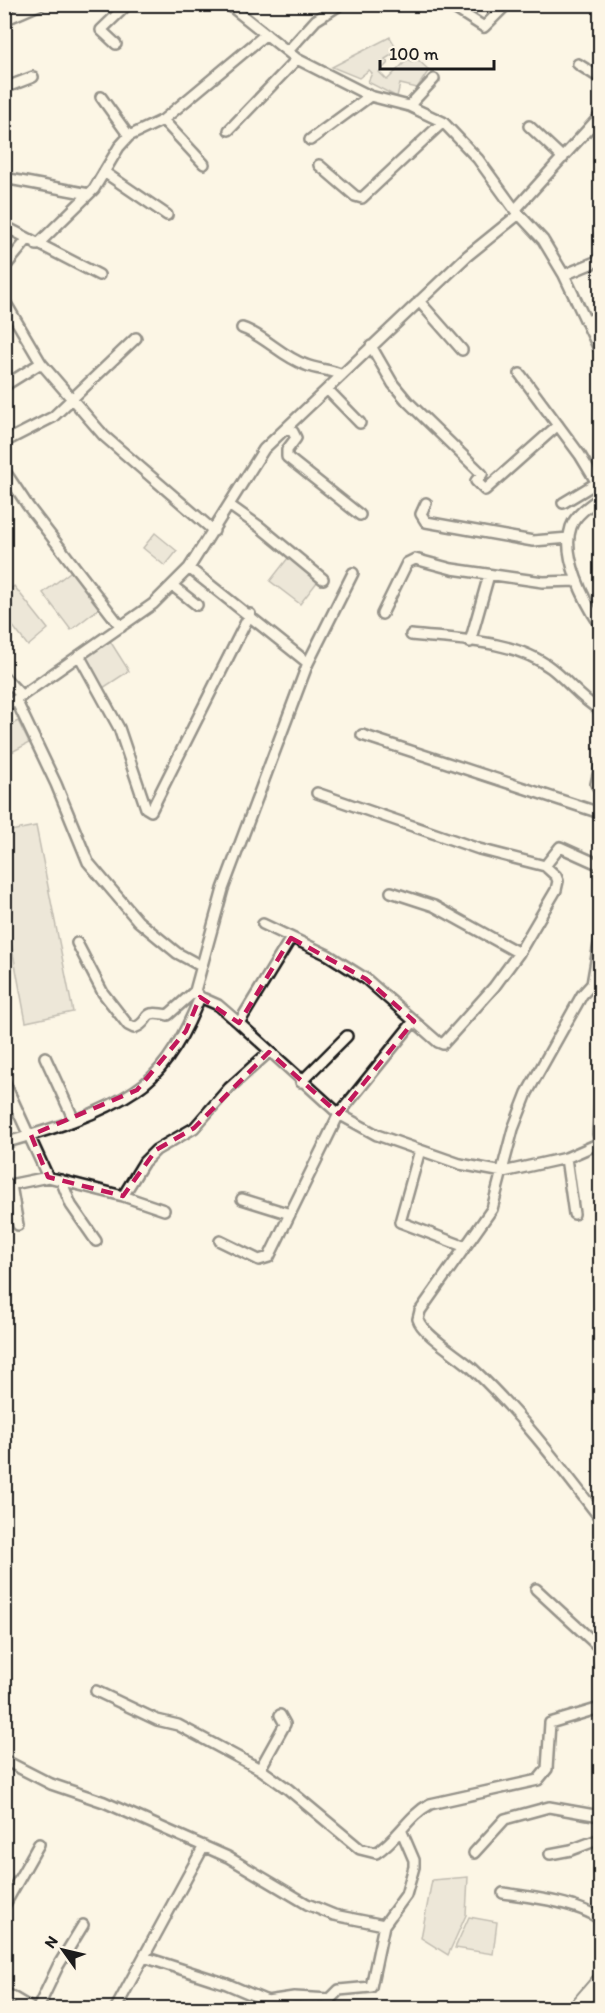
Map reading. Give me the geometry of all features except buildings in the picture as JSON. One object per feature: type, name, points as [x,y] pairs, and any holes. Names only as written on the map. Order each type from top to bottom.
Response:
[{"type":"main road","points":[[576,2008],[600,1980]]},
{"type":"street","points":[[4,20],[41,4]]},
{"type":"street","points":[[116,44],[101,30],[128,4]]},
{"type":"street","points":[[228,4],[239,8],[297,59],[370,96],[410,106],[443,122],[478,159],[517,212],[543,240],[564,275],[600,351]]},
{"type":"street","points":[[448,4],[484,27],[489,26],[507,4]]},
{"type":"street","points":[[288,51],[316,20],[338,6]]},
{"type":"street","points":[[38,245],[89,194],[129,136],[163,120],[266,34]]},
{"type":"street","points":[[229,130],[297,59]]},
{"type":"street","points":[[578,64],[600,78]]},
{"type":"street","points":[[4,88],[33,77]]},
{"type":"street","points":[[410,106],[434,79]]},
{"type":"street","points":[[310,140],[370,96]]},
{"type":"street","points":[[101,97],[129,136]]},
{"type":"street","points":[[4,708],[80,657],[173,586],[189,568],[214,531],[258,458],[371,346],[467,255],[517,212],[600,116]]},
{"type":"street","points":[[163,120],[204,164]]},
{"type":"street","points":[[320,165],[355,196],[362,198],[443,122]]},
{"type":"street","points":[[529,126],[562,158]]},
{"type":"street","points":[[104,172],[167,215]]},
{"type":"street","points":[[4,178],[89,194]]},
{"type":"street","points":[[4,226],[27,240],[99,275]]},
{"type":"street","points":[[4,268],[27,240]]},
{"type":"street","points":[[564,275],[600,260]]},
{"type":"street","points":[[4,300],[41,363],[104,436],[214,531]]},
{"type":"street","points":[[419,301],[462,350]]},
{"type":"street","points":[[586,322],[600,315]]},
{"type":"street","points":[[242,328],[259,335],[267,344],[305,365],[329,368],[342,375]]},
{"type":"street","points":[[10,439],[53,417],[136,338]]},
{"type":"street","points":[[371,346],[393,384],[407,401],[482,474],[476,481],[485,490],[558,425]]},
{"type":"street","points":[[4,386],[41,363]]},
{"type":"street","points":[[520,374],[599,485],[563,503]]},
{"type":"street","points":[[327,389],[360,423]]},
{"type":"street","points":[[286,428],[293,432],[296,438],[287,450],[286,457],[360,515]]},
{"type":"street","points":[[4,470],[28,507],[121,627]]},
{"type":"street","points":[[600,498],[575,519],[569,538],[577,581],[600,625]]},
{"type":"street","points":[[426,503],[421,514],[426,522],[533,541],[569,538]]},
{"type":"street","points":[[229,505],[261,527],[322,579]]},
{"type":"street","points":[[382,614],[410,560],[489,575],[543,582],[577,581]]},
{"type":"street","points":[[189,568],[250,614],[308,663]]},
{"type":"street","points":[[4,1143],[74,1120],[137,1090],[159,1068],[186,1031],[223,888],[308,663],[353,573]]},
{"type":"street","points":[[470,642],[489,575]]},
{"type":"street","points":[[173,586],[197,606]]},
{"type":"street","points":[[80,657],[119,728],[146,808],[151,811],[250,614]]},
{"type":"street","points":[[411,635],[509,648],[550,667],[600,710]]},
{"type":"street","points":[[4,677],[19,698],[88,862],[138,921],[177,953],[201,966]]},
{"type":"street","points":[[362,735],[600,813]]},
{"type":"street","points":[[600,766],[596,784],[600,790]]},
{"type":"street","points":[[263,924],[328,956],[366,979],[438,1042],[447,1042],[494,987],[519,953],[556,890],[556,876],[545,866],[479,849],[317,793]]},
{"type":"street","points":[[545,866],[560,847],[600,865]]},
{"type":"street","points":[[391,892],[434,906],[519,953]]},
{"type":"street","points":[[240,1023],[291,938]]},
{"type":"street","points":[[600,938],[596,983],[582,995],[527,1093],[513,1129],[492,1209],[463,1246],[420,1311],[418,1323],[471,1367],[516,1413],[600,1518]]},
{"type":"street","points":[[77,943],[103,993],[128,1025],[134,1028],[150,1013],[154,1011],[168,1014],[197,994]]},
{"type":"street","points":[[197,994],[218,1005],[240,1023],[301,1082],[339,1114],[377,1135],[460,1164],[503,1172],[566,1158],[600,1143],[598,1134],[600,1098]]},
{"type":"street","points":[[220,1241],[265,1260],[276,1247],[339,1114],[414,1021]]},
{"type":"street","points":[[301,1082],[347,1036]]},
{"type":"street","points":[[123,1196],[144,1162],[156,1150],[194,1128],[229,1088],[269,1052]]},
{"type":"street","points":[[45,1057],[74,1120]]},
{"type":"street","points":[[4,1081],[31,1135],[48,1178]]},
{"type":"street","points":[[420,1150],[400,1222],[463,1246]]},
{"type":"street","points":[[566,1158],[574,1214]]},
{"type":"street","points":[[18,1225],[8,1186],[48,1178],[123,1196],[164,1210]]},
{"type":"street","points":[[61,1180],[71,1205],[96,1241]]},
{"type":"street","points":[[242,1199],[290,1214]]},
{"type":"street","points":[[536,1589],[600,1648]]},
{"type":"street","points":[[96,1691],[157,1720],[178,1725],[260,1769],[288,1789],[360,1849],[376,1853],[402,1832],[418,1811],[430,1804],[538,1780],[547,1769],[550,1723],[600,1708]]},
{"type":"street","points":[[260,1769],[285,1724],[280,1715]]},
{"type":"street","points":[[4,1760],[51,1784],[104,1802],[228,1857],[307,1905],[334,1915],[384,1925]]},
{"type":"street","points":[[474,1853],[505,1819],[549,1808],[600,1816]]},
{"type":"street","points":[[144,1957],[227,1984],[266,2005],[294,1997],[330,2004],[339,1990],[371,1987],[384,1925],[406,1895],[414,1867],[414,1860],[402,1832]]},
{"type":"street","points":[[550,1854],[571,1850],[600,1839]]},
{"type":"street","points":[[4,1906],[39,1844]]},
{"type":"street","points":[[116,2008],[204,1846]]},
{"type":"street","points":[[503,1893],[570,1907],[600,1919]]},
{"type":"street","points":[[38,2008],[58,1966],[83,1925]]},
{"type":"street","points":[[4,1992],[31,2008]]},
{"type":"highlighted area","points":[[291,938],[366,979],[414,1021],[339,1114],[269,1052],[194,1128],[156,1150],[123,1196],[48,1177],[31,1135],[137,1090],[186,1031],[200,997],[239,1023]]},
{"type":"shaded area","points":[[390,37],[398,51],[385,59],[388,63],[379,72],[387,80],[408,59],[412,62],[417,59],[429,70],[417,88],[400,84],[397,97],[368,82],[372,73],[369,70],[359,78],[332,67]]},
{"type":"shaded area","points":[[155,533],[177,551],[165,566],[143,548]]},
{"type":"shaded area","points":[[288,558],[318,581],[300,604],[270,581]]},
{"type":"shaded area","points":[[74,569],[102,606],[71,630],[43,593]]},
{"type":"shaded area","points":[[14,586],[48,629],[28,646],[5,616],[5,594]]},
{"type":"shaded area","points":[[110,641],[129,671],[103,688],[84,659]]},
{"type":"shaded area","points":[[18,721],[29,743],[8,754],[5,747],[5,728]]},
{"type":"shaded area","points":[[36,826],[73,1012],[26,1022],[5,911],[5,832]]},
{"type":"shaded area","points":[[468,1877],[466,1915],[448,1955],[421,1938],[432,1880]]},
{"type":"shaded area","points":[[469,1917],[497,1922],[493,1954],[455,1948]]}]
